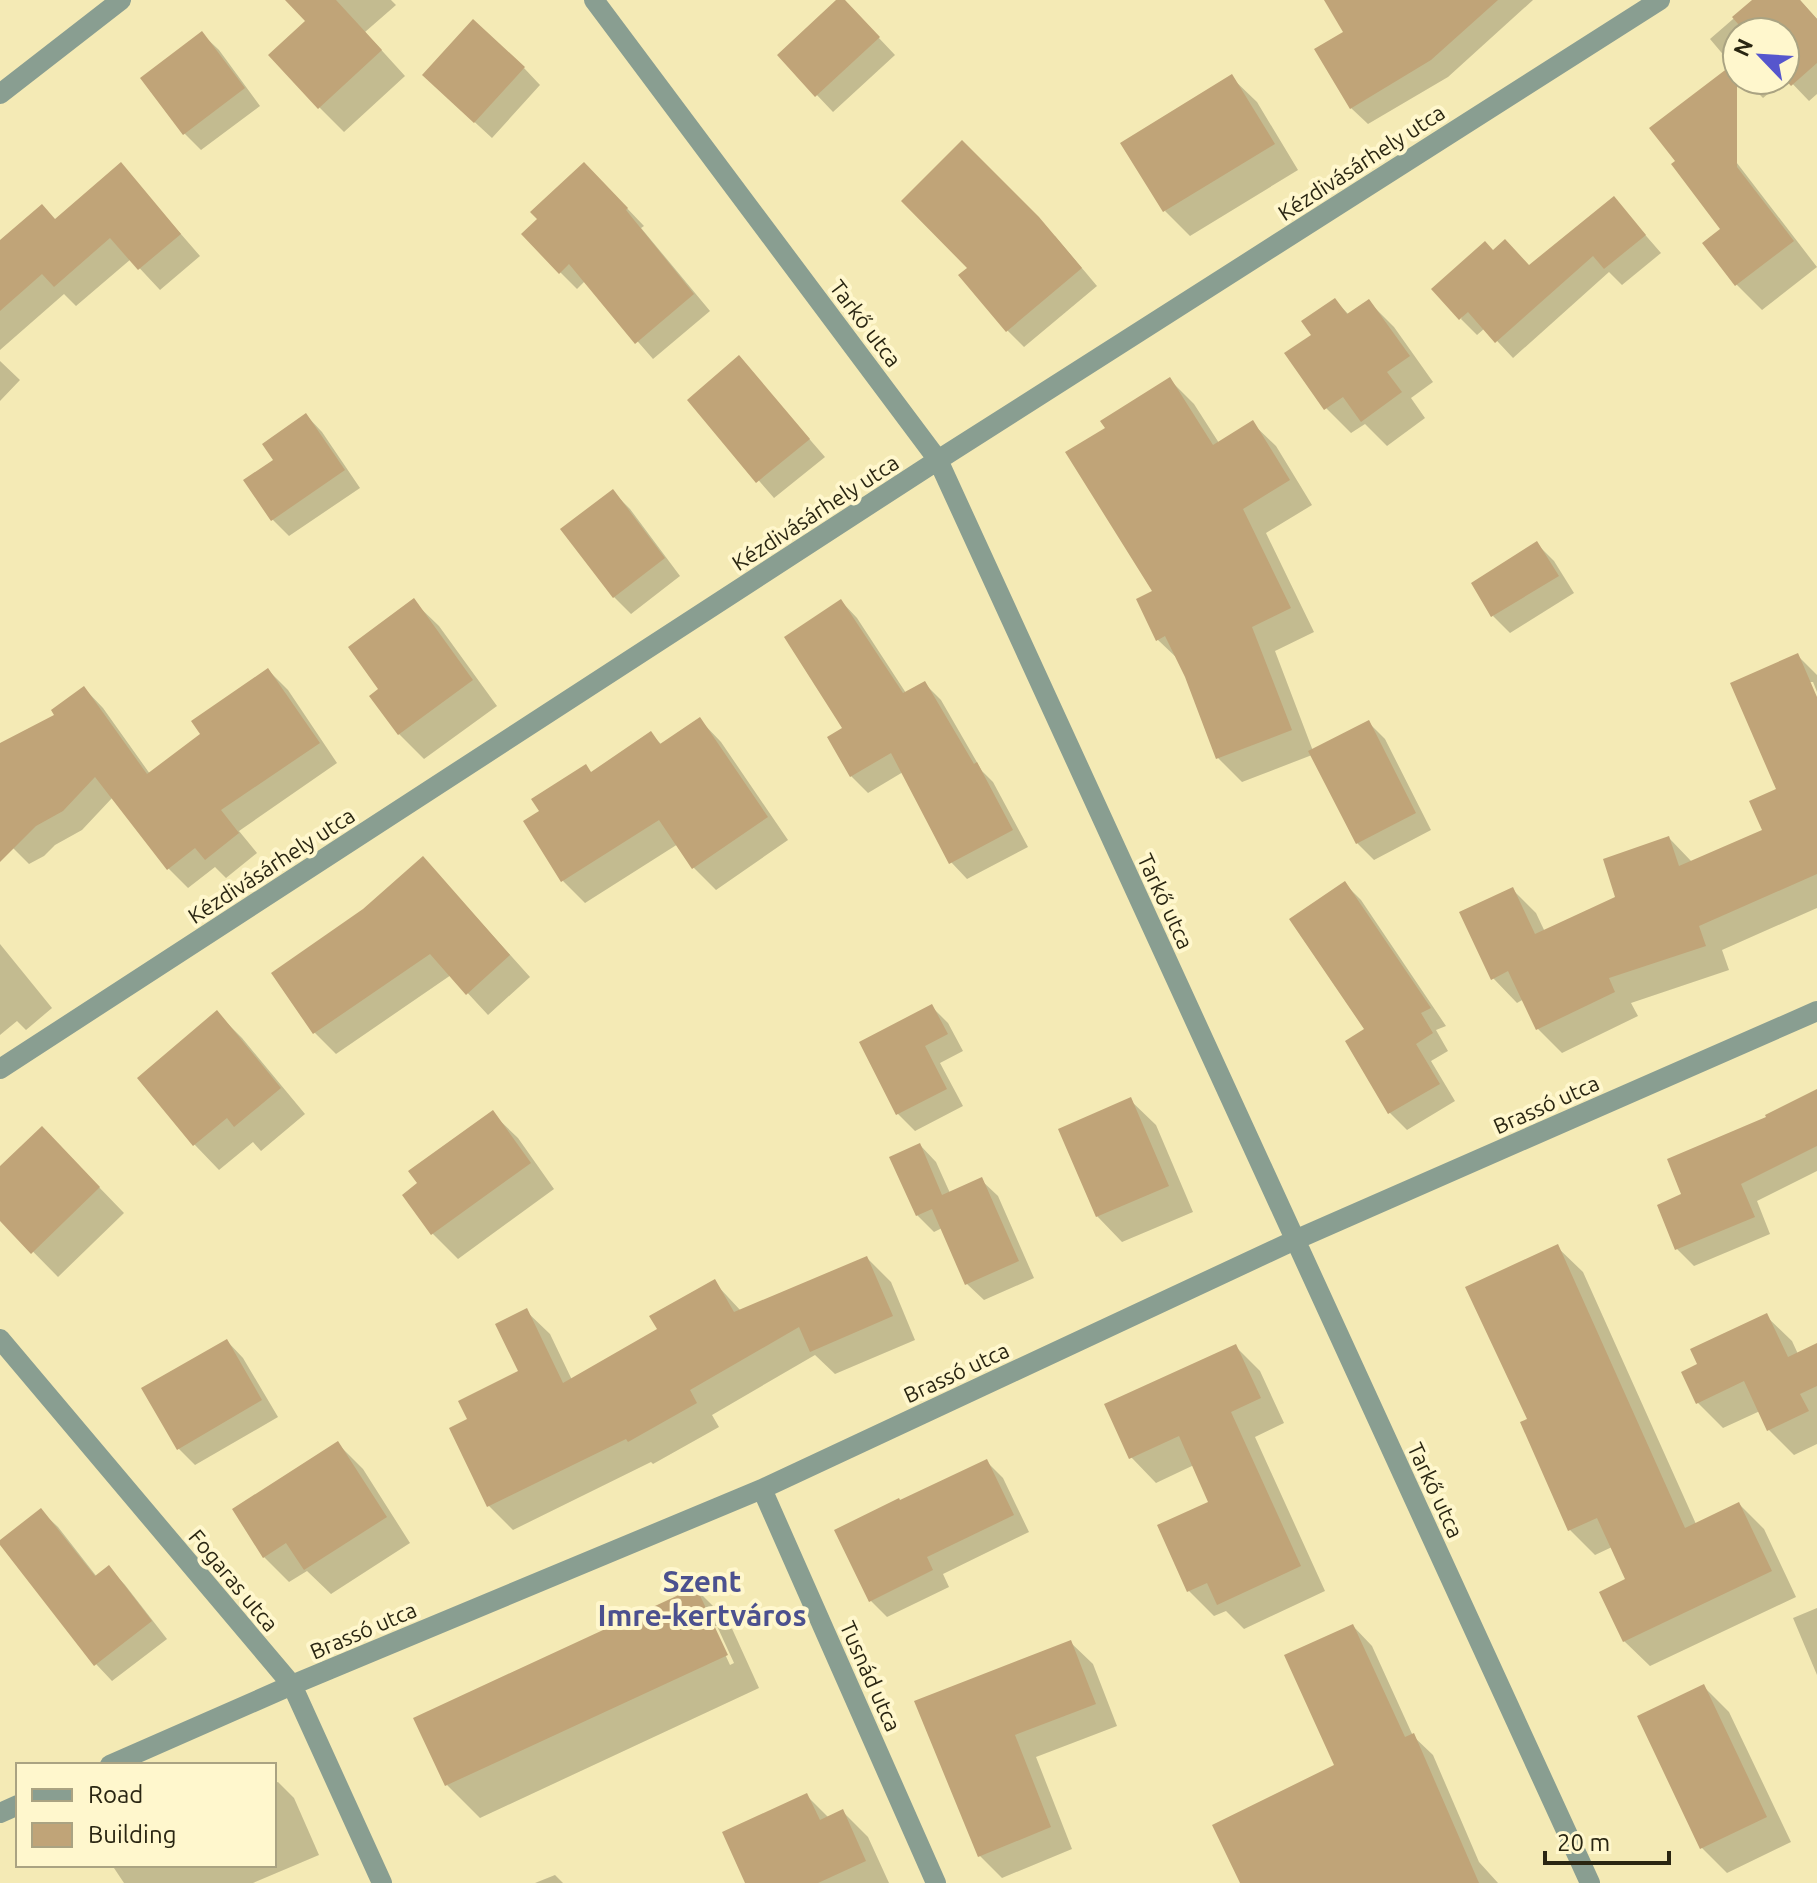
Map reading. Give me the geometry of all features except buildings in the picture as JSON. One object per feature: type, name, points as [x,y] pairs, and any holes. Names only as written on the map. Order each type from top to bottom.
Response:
[{"type":"street","points":[[0,94],[121,0]]},
{"type":"street","name":"Tarkő utca","points":[[594,0],[938,460],[1590,1883]]},
{"type":"street","name":"Kézdivásárhely utca","points":[[0,1069],[938,460],[1660,0]]},
{"type":"street","name":"Brassó utca","points":[[115,1763],[292,1685],[762,1489],[1295,1240],[1817,1011]]},
{"type":"street","name":"Fogaras utca","points":[[0,1339],[292,1685],[382,1883]]},
{"type":"street","name":"Tusnád utca","points":[[762,1489],[936,1883]]},
{"type":"district","name":"Szent Imre-kertváros","points":[[702,1598]]}]
